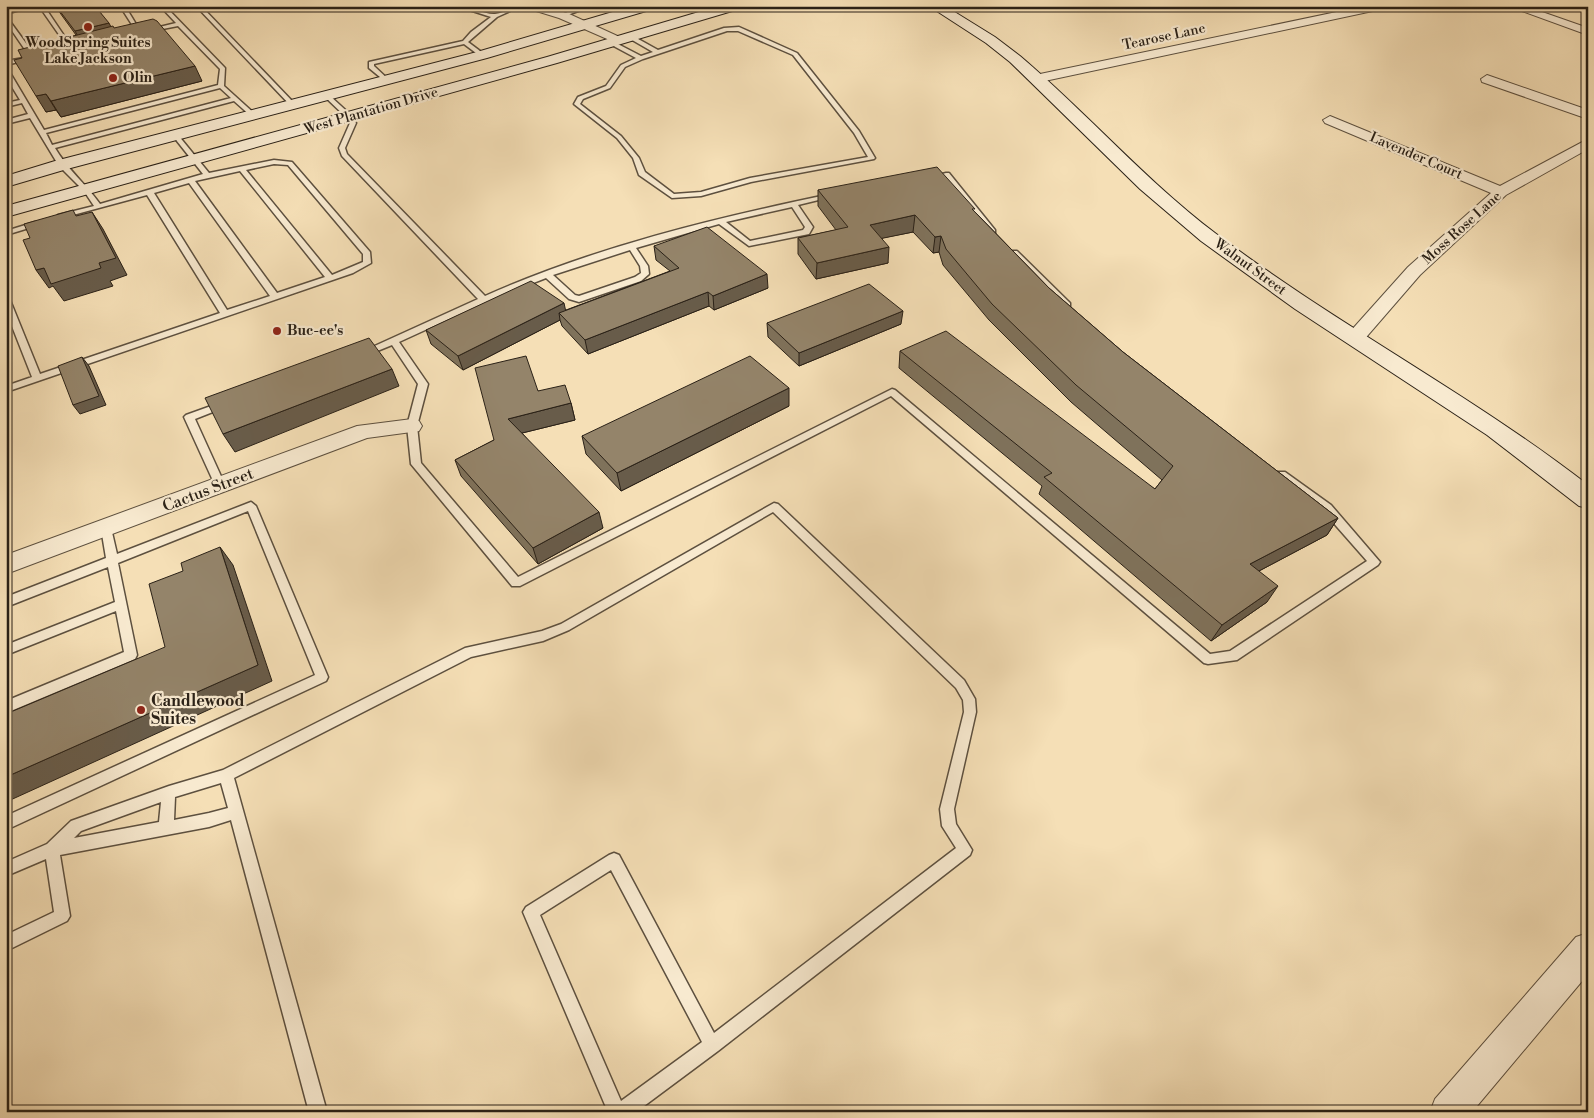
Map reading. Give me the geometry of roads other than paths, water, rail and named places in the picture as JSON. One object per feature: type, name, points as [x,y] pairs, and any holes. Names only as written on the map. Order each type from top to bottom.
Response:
[{"type":"main road","name":"West Plantation Drive","points":[[6,182],[61,165],[482,55],[648,6]]},
{"type":"main road","name":"West Plantation Drive","points":[[6,212],[350,117],[734,6]]},
{"type":"main road","name":"Walnut Street","points":[[938,7],[998,45],[1040,78],[1123,163],[1158,195],[1270,282],[1478,416],[1551,468],[1588,499]]},
{"type":"street","points":[[525,6],[563,15],[619,39]]},
{"type":"street","name":"Tearose Lane","points":[[1040,78],[1382,6]]},
{"type":"street","points":[[1513,6],[1588,32]]},
{"type":"street","points":[[1487,79],[1588,116]]},
{"type":"street","name":"Lavender Court","points":[[1330,120],[1501,192]]},
{"type":"street","name":"Moss Rose Lane","points":[[1355,338],[1414,271],[1501,192],[1588,143]]},
{"type":"street","name":"Cactus Street","points":[[6,565],[364,431],[412,426]]},
{"type":"street","points":[[1448,1112],[1588,949]]},
{"type":"lane","points":[[6,12],[31,6]]},
{"type":"lane","points":[[41,6],[71,48]]},
{"type":"lane","points":[[122,6],[140,33]]},
{"type":"lane","points":[[162,6],[223,70],[221,86]]},
{"type":"lane","points":[[198,6],[293,105]]},
{"type":"lane","points":[[459,6],[495,16]]},
{"type":"lane","points":[[386,80],[371,67],[371,63],[465,42],[473,33],[495,16],[519,6]]},
{"type":"lane","points":[[563,15],[588,6]]},
{"type":"lane","points":[[6,18],[33,57]]},
{"type":"lane","points":[[131,35],[179,24]]},
{"type":"lane","points":[[726,29],[738,29],[777,45],[795,54],[857,132],[872,158],[750,180],[701,194],[672,196],[642,173],[636,158],[619,137],[577,104],[580,98],[608,87],[623,66],[641,58],[680,46],[693,38],[726,29]]},
{"type":"lane","points":[[619,39],[659,53]]},
{"type":"lane","points":[[619,39],[641,58]]},
{"type":"lane","points":[[465,42],[482,55]]},
{"type":"lane","points":[[61,50],[80,46]]},
{"type":"lane","points":[[6,63],[43,55]]},
{"type":"lane","points":[[7,74],[61,165],[87,190],[98,207]]},
{"type":"lane","points":[[221,86],[254,116]]},
{"type":"lane","points":[[42,132],[221,86]]},
{"type":"lane","points":[[327,96],[350,117],[353,126],[342,148],[344,155],[484,300]]},
{"type":"lane","points":[[51,147],[236,99]]},
{"type":"lane","points":[[6,105],[24,101]]},
{"type":"lane","points":[[6,122],[32,115]]},
{"type":"lane","points":[[176,136],[207,175]]},
{"type":"lane","points":[[6,389],[361,267],[368,259],[367,254],[290,163],[274,162],[207,175],[192,181],[52,220]]},
{"type":"lane","points":[[242,169],[330,278]]},
{"type":"lane","points":[[916,180],[946,175],[988,228],[1072,310]]},
{"type":"lane","points":[[192,181],[275,297]]},
{"type":"lane","points":[[150,193],[225,314]]},
{"type":"lane","points":[[348,359],[394,342],[425,325],[548,275],[719,221],[838,194]]},
{"type":"lane","points":[[719,221],[749,244],[806,232],[810,227],[807,220],[793,203]]},
{"type":"lane","points":[[6,233],[43,222]]},
{"type":"lane","points":[[548,275],[572,297],[579,299],[638,279],[645,274],[644,266],[632,247]]},
{"type":"lane","points":[[6,300],[37,378]]},
{"type":"lane","points":[[394,342],[423,384],[412,426],[416,464],[516,583],[892,392],[1208,659],[1233,656],[1374,562],[1327,508],[1272,468]]},
{"type":"lane","points":[[220,485],[189,417],[236,400]]},
{"type":"lane","points":[[6,602],[251,506],[322,677],[6,823]]},
{"type":"lane","points":[[52,849],[76,826],[169,792],[226,775],[469,652],[543,636],[565,627],[774,507],[960,684],[969,699],[970,712],[947,809],[949,826],[965,850],[712,1045],[621,1112]]},
{"type":"lane","points":[[6,706],[131,655],[106,528]]},
{"type":"lane","points":[[6,650],[121,604]]},
{"type":"lane","points":[[226,775],[318,1112]]},
{"type":"lane","points":[[166,828],[169,792]]},
{"type":"lane","points":[[6,869],[52,849],[210,820],[235,812]]},
{"type":"lane","points":[[6,943],[62,916],[52,849]]},
{"type":"lane","points":[[617,1112],[530,912],[614,860],[712,1045]]},
{"type":"place","name":"WoodSpring Suites Lake Jackson","points":[[88,27]]},
{"type":"place","name":"Olin","points":[[113,78]]},
{"type":"place","name":"Buc-ee's","points":[[277,331]]},
{"type":"place","name":"Candlewood Suites","points":[[141,710]]}]
